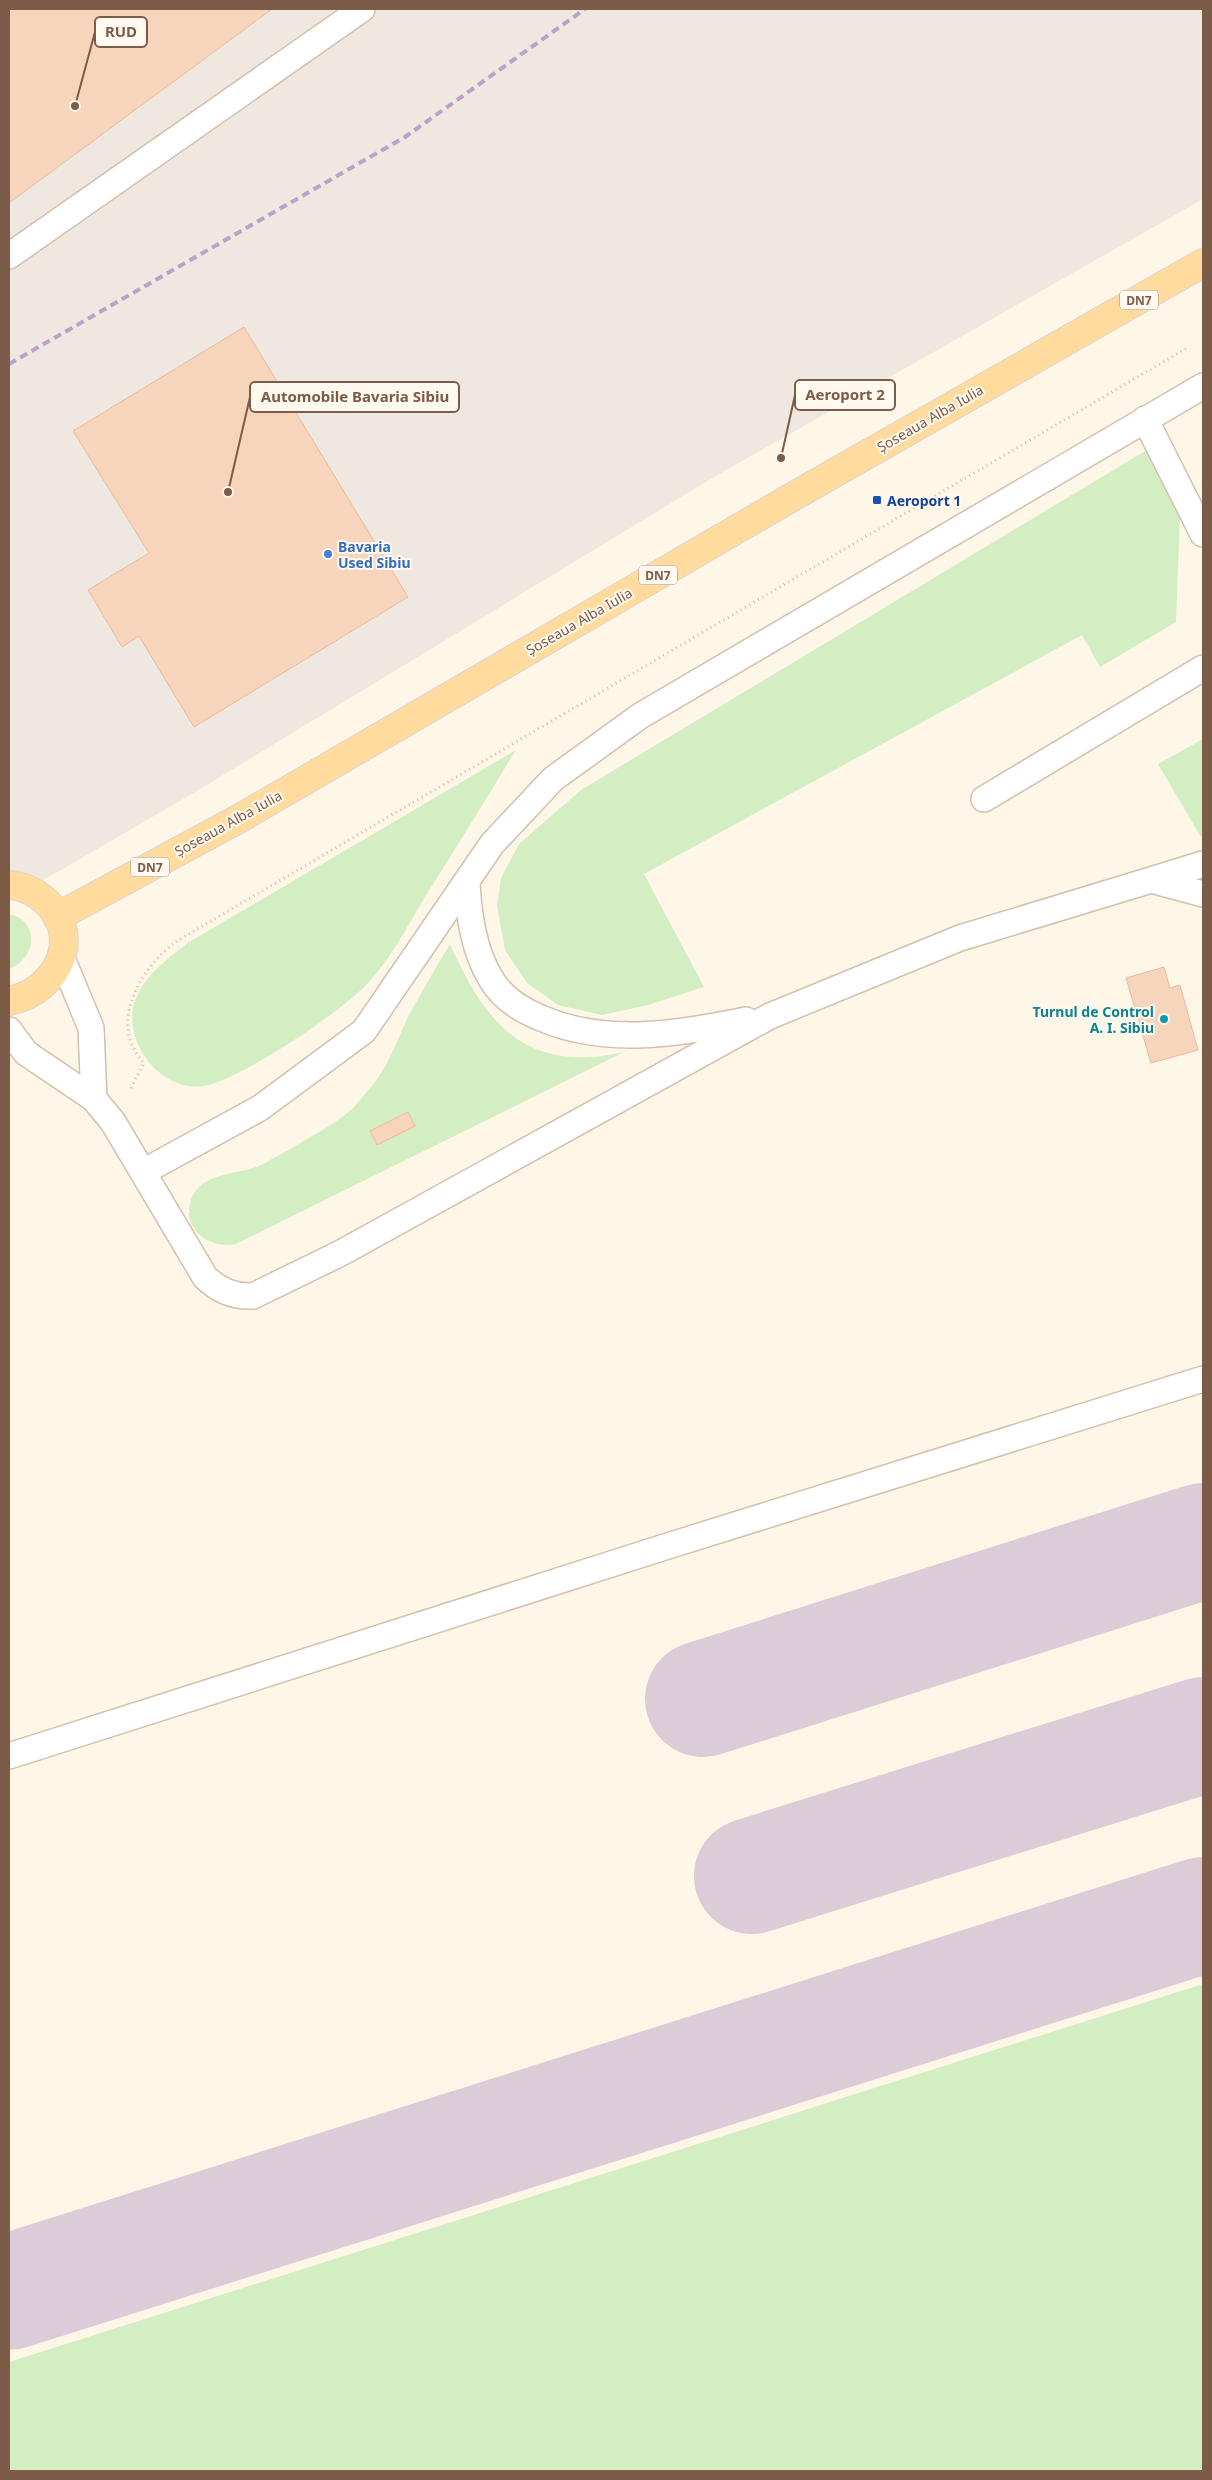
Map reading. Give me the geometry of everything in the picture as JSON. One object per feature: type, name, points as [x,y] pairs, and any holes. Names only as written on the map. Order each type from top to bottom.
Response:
[{"type":"main road","name":"Șoseaua Alba Iulia","points":[[57,917],[242,817],[802,491],[1203,262]]},
{"type":"main road","points":[[9,885],[32,891],[47,902],[57,917],[63,937],[62,958],[51,979],[33,994],[9,1001]]},
{"type":"lane","points":[[9,256],[362,9]]},
{"type":"lane","points":[[143,1172],[260,1108],[364,1031],[467,884],[492,844],[553,779],[640,716],[1145,419],[1201,392]]},
{"type":"lane","points":[[1145,419],[1203,534]]},
{"type":"lane","points":[[984,799],[1203,668]]},
{"type":"lane","points":[[9,1030],[26,1053],[94,1099],[113,1122],[205,1277],[214,1286],[227,1293],[239,1297],[253,1296],[341,1253],[770,1016],[960,938],[1203,864]]},
{"type":"lane","points":[[1152,880],[1203,894]]},
{"type":"lane","points":[[467,884],[468,907],[478,952],[491,980],[509,1000],[558,1026],[596,1035],[659,1034],[770,1016]]},
{"type":"lane","points":[[62,958],[91,1028],[94,1099]]},
{"type":"lane","points":[[9,1756],[671,1545],[1203,1379]]},
{"type":"path","points":[[113,1122],[144,1063],[136,1051],[128,1028],[132,997],[145,973],[164,950],[1187,348]]},
{"type":"shaded area","points":[[9,9],[1203,9],[1203,199],[714,477],[192,794],[9,900]]},
{"type":"green space","points":[[1145,451],[1160,462],[1180,514],[1176,622],[1100,667],[1082,635],[644,874],[704,987],[648,1005],[602,1015],[558,1005],[527,983],[505,950],[497,906],[501,878],[519,844],[581,790]]},
{"type":"green space","points":[[1203,739],[1203,836],[1201,837],[1158,764]]},
{"type":"green space","points":[[516,750],[388,958],[371,980],[351,999],[318,1024],[257,1063],[212,1084],[189,1086],[175,1082],[150,1064],[135,1037],[132,1023],[133,1008],[136,997],[148,978],[174,954],[191,941]]},
{"type":"green space","points":[[9,914],[19,918],[26,924],[30,931],[31,940],[25,957],[9,969]]},
{"type":"green space","points":[[450,944],[473,989],[486,1008],[501,1026],[518,1040],[539,1050],[562,1056],[594,1057],[624,1052],[236,1244],[225,1245],[215,1243],[198,1233],[192,1226],[189,1217],[189,1206],[193,1195],[206,1182],[261,1165],[325,1128],[354,1107],[381,1073],[410,1013]]},
{"type":"green space","points":[[1203,1984],[1203,2471],[9,2471],[9,2362]]},
{"type":"building","points":[[9,9],[272,9],[9,203]]},
{"type":"building","points":[[244,327],[408,597],[194,727],[139,636],[122,647],[88,590],[149,553],[73,431]]},
{"type":"building","name":"Turnul de Control A. I. Sibiu","points":[[1164,967],[1170,988],[1180,985],[1198,1050],[1151,1063],[1126,978]]},
{"type":"building","points":[[408,1112],[415,1126],[377,1145],[370,1131]]},
{"type":"taxiway","points":[[703,1699],[1203,1541]]},
{"type":"taxiway","points":[[752,1876],[1203,1735]]},
{"type":"taxiway","points":[[9,2292],[1203,1915]]},
{"type":"railway","points":[[9,364],[405,137],[585,9]]},
{"type":"place","name":"RUD","points":[[75,106]]},
{"type":"place","name":"Aeroport 2","points":[[781,458]]},
{"type":"place","name":"Automobile Bavaria Sibiu","points":[[228,492]]},
{"type":"place","name":"Aeroport 1","points":[[877,500]]},
{"type":"place","name":"Bavaria Used Sibiu","points":[[328,554]]},
{"type":"place","name":"Turnul de Control A. I. Sibiu","points":[[1164,1019]]}]
